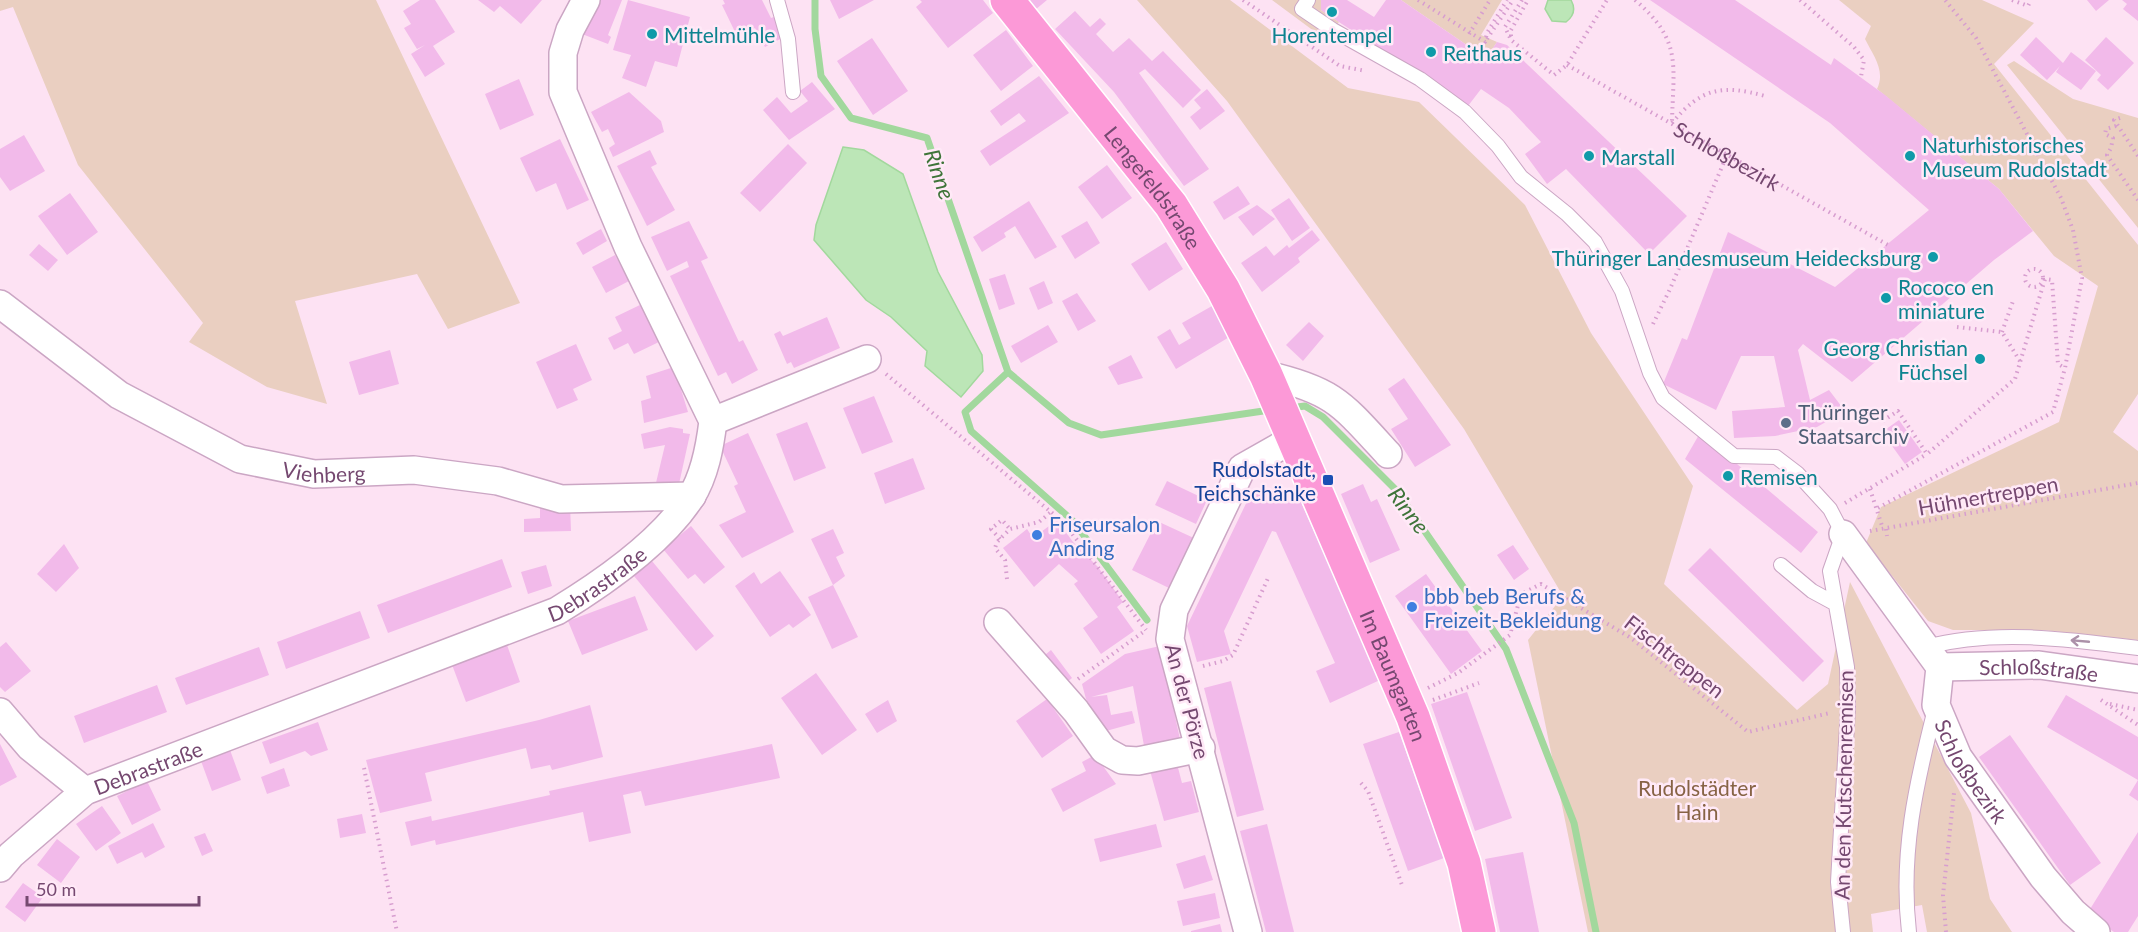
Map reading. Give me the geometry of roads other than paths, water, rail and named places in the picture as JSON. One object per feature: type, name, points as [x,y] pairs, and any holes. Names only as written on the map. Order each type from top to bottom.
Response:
[{"type":"main road","name":"Lengefeldstraße","points":[[1007,0],[1171,205],[1223,290],[1291,433]]},
{"type":"main road","name":"Im Baumgarten","points":[[1291,433],[1410,709],[1464,863],[1479,932]]},
{"type":"street","points":[[586,0],[570,30],[563,53],[563,92],[628,247],[713,421],[875,365]]},
{"type":"street","name":"Viehberg","points":[[0,304],[119,395],[240,459],[314,474],[414,470],[498,481],[561,499],[692,496]]},
{"type":"street","points":[[1270,385],[1304,384],[1328,395],[1349,411],[1388,454]]},
{"type":"street","name":"Debrastraße","points":[[0,712],[30,747],[86,791],[557,611],[591,591],[635,555],[692,496],[711,445],[713,421]]},
{"type":"street","name":"An der Pörze","points":[[1248,932],[1201,748],[1170,639],[1174,610],[1242,468],[1291,433]]},
{"type":"street","points":[[1844,534],[1933,657]]},
{"type":"street","points":[[998,622],[1060,694],[1104,750],[1122,760],[1138,761],[1201,748]]},
{"type":"street","name":"Schloßstraße","points":[[1933,657],[2039,665],[2138,679]]},
{"type":"street","name":"Schloßbezirk","points":[[1933,657],[1936,705],[1958,757],[2043,877],[2073,912],[2096,932]]},
{"type":"street","points":[[0,868],[11,855],[86,791]]},
{"type":"lane","points":[[777,0],[788,39],[793,92]]},
{"type":"lane","points":[[1308,0],[1302,9],[1333,30],[1420,79],[1465,112],[1498,146],[1521,177],[1567,214],[1595,242],[1622,291],[1650,373],[1663,398],[1685,419],[1734,456],[1776,457],[1797,473],[1830,509],[1844,534]]},
{"type":"lane","name":"An den Kutschenremisen","points":[[1842,932],[1838,882],[1848,708],[1847,667],[1830,571],[1844,534]]},
{"type":"lane","points":[[1781,565],[1812,591],[1836,604]]},
{"type":"lane","points":[[1933,657],[1955,639],[2079,640],[2138,648]]},
{"type":"lane","points":[[1909,932],[1905,869],[1908,830],[1915,788],[1936,705]]},
{"type":"waterway","name":"Rinne","points":[[815,0],[815,29],[821,76],[851,118],[927,138],[1008,372],[1069,423],[1101,435],[1270,410]]},
{"type":"waterway","name":"Rinne","points":[[1008,372],[965,412],[971,431],[1073,521],[1147,620]]},
{"type":"waterway","name":"Rinne","points":[[1290,408],[1305,406],[1323,417],[1397,491],[1506,649],[1574,823],[1596,932]]},
{"type":"place","name":"Horentempel","points":[[1332,12]]},
{"type":"place","name":"Mittelmühle","points":[[652,34]]},
{"type":"place","name":"Reithaus","points":[[1431,52]]},
{"type":"place","name":"Marstall","points":[[1589,156]]},
{"type":"place","name":"Naturhistorisches Museum Rudolstadt","points":[[1910,156]]},
{"type":"place","name":"Thüringer Landesmuseum Heidecksburg","points":[[1933,257]]},
{"type":"place","name":"Rococo en miniature","points":[[1886,298]]},
{"type":"place","name":"Georg Christian Füchsel","points":[[1980,359]]},
{"type":"place","name":"Thüringer Staatsarchiv","points":[[1786,423]]},
{"type":"place","name":"Remisen","points":[[1728,476]]},
{"type":"place","name":"Rudolstadt, Teichschänke","points":[[1328,480]]},
{"type":"place","name":"Friseursalon Anding","points":[[1037,535]]},
{"type":"place","name":"bbb beb Berufs & Freizeit-Bekleidung","points":[[1412,607]]},
{"type":"park label","name":"Rudolstädter Hain","points":[[1697,799]]}]
